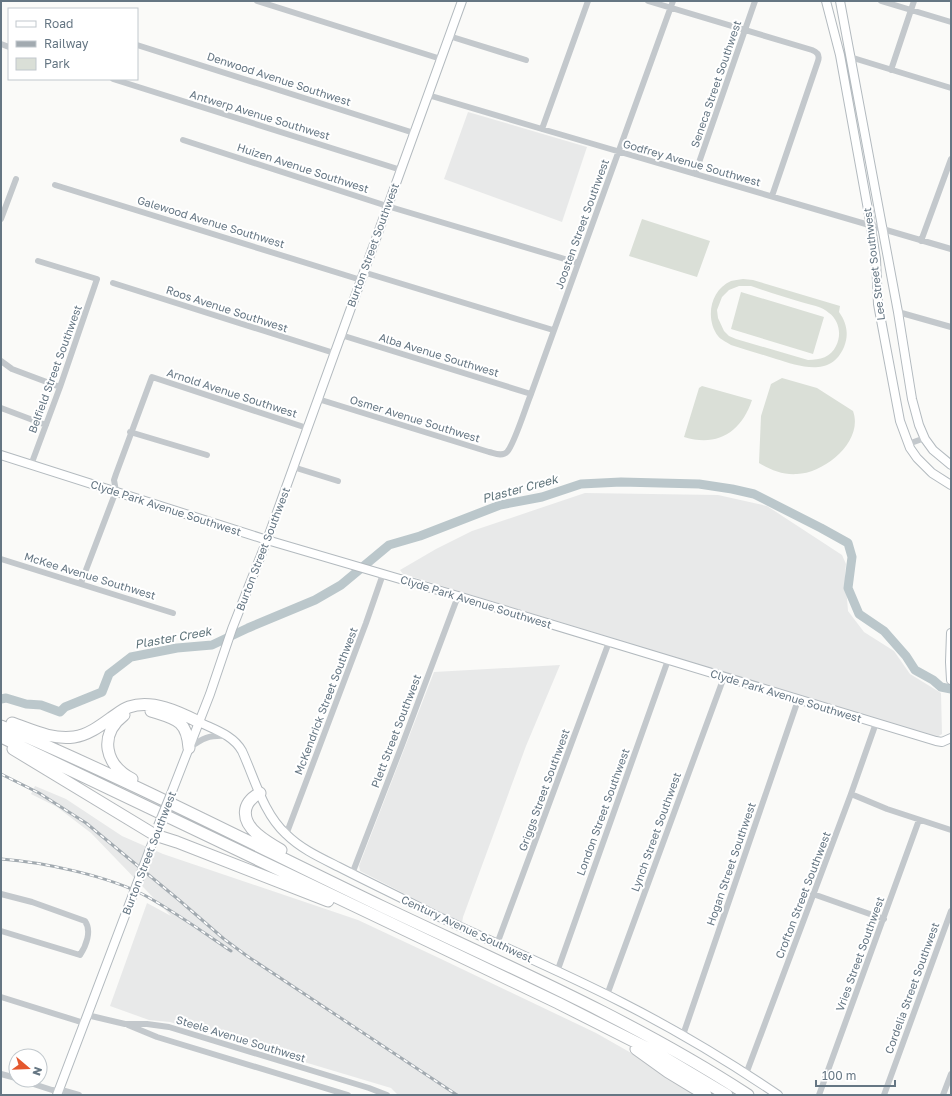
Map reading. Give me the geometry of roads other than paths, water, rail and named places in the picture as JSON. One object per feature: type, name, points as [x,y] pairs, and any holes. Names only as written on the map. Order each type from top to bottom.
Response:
[{"type":"highway","points":[[1,722],[11,723],[47,736],[74,737],[90,732],[125,709],[136,705],[145,704],[167,708],[199,722]]},
{"type":"highway","points":[[145,791],[138,782],[126,776],[118,769],[110,758],[108,749],[109,737],[112,727],[118,720],[126,714],[138,710],[150,711],[163,715],[182,724],[187,733],[189,748]]},
{"type":"highway","points":[[1,726],[145,791],[618,1020],[691,1060],[748,1095]]},
{"type":"highway","points":[[1,737],[407,930],[595,1022],[655,1052],[727,1095]]},
{"type":"highway","points":[[1,742],[176,842],[353,911],[407,930]]},
{"type":"highway","points":[[260,793],[252,797],[246,807],[246,817],[252,830],[268,842],[334,883]]},
{"type":"highway","points":[[595,1022],[668,1072],[706,1095]]},
{"type":"main road","name":"Burton Street Southwest","points":[[58,1093],[199,722],[232,629],[267,540],[462,1]]},
{"type":"main road","name":"Lee Street Southwest","points":[[826,1],[839,48],[871,225],[876,263],[878,304],[900,421],[908,444],[917,458],[939,478],[951,485]]},
{"type":"main road","name":"Lee Street Southwest","points":[[840,1],[898,312],[912,399],[919,425],[925,438],[933,450],[951,465]]},
{"type":"main road","name":"Clyde Park Avenue Southwest","points":[[1,455],[267,540],[458,596],[798,700],[936,741],[942,742],[951,738]]},
{"type":"main road","points":[[951,633],[951,680]]},
{"type":"main road","name":"Century Avenue Southwest","points":[[199,722],[235,740],[240,746],[260,793],[274,819],[286,834],[310,851],[352,874],[607,995],[683,1035],[778,1095]]},
{"type":"street","points":[[257,1],[441,59]]},
{"type":"street","points":[[542,130],[588,1]]},
{"type":"street","points":[[648,1],[812,50],[819,56],[772,196]]},
{"type":"street","name":"Joosten Street Southwest","points":[[507,452],[513,441],[531,394],[672,1]]},
{"type":"street","name":"Seneca Street Southwest","points":[[695,174],[756,1]]},
{"type":"street","points":[[881,1],[951,22]]},
{"type":"street","points":[[892,70],[914,1]]},
{"type":"street","points":[[449,36],[526,60]]},
{"type":"street","name":"Denwood Avenue Southwest","points":[[138,45],[414,133]]},
{"type":"street","points":[[850,57],[951,88]]},
{"type":"street","name":"Antwerp Avenue Southwest","points":[[116,80],[400,170]]},
{"type":"street","name":"Godfrey Avenue Southwest","points":[[428,95],[542,130],[951,249]]},
{"type":"street","name":"Huizen Avenue Southwest","points":[[183,140],[387,206],[578,263]]},
{"type":"street","points":[[921,241],[951,159]]},
{"type":"street","points":[[1,219],[16,179]]},
{"type":"street","name":"Galewood Avenue Southwest","points":[[56,185],[362,276],[553,330]]},
{"type":"street","points":[[1,197],[8,199]]},
{"type":"street","name":"Belfield Street Southwest","points":[[30,465],[46,425],[98,279],[38,261]]},
{"type":"street","name":"Roos Avenue Southwest","points":[[113,283],[334,353]]},
{"type":"street","points":[[898,312],[951,327]]},
{"type":"street","name":"Alba Avenue Southwest","points":[[341,335],[531,394]]},
{"type":"street","points":[[1,362],[12,369],[60,386]]},
{"type":"street","name":"Arnold Avenue Southwest","points":[[130,432],[152,377],[307,428]]},
{"type":"street","name":"Osmer Avenue Southwest","points":[[318,399],[489,452],[502,455],[507,452]]},
{"type":"street","points":[[1,408],[46,425]]},
{"type":"street","points":[[81,583],[116,491],[114,480],[130,432],[206,455]]},
{"type":"street","points":[[908,444],[925,438]]},
{"type":"street","points":[[293,467],[338,481]]},
{"type":"street","name":"McKee Avenue Southwest","points":[[1,559],[173,613]]},
{"type":"street","name":"McKendrick Street Southwest","points":[[286,834],[366,623],[380,573]]},
{"type":"street","name":"Plett Street Southwest","points":[[352,874],[458,596]]},
{"type":"street","name":"Griggs Street Southwest","points":[[497,944],[609,642]]},
{"type":"street","name":"London Street Southwest","points":[[557,972],[668,660]]},
{"type":"street","name":"Lynch Street Southwest","points":[[607,995],[724,677]]},
{"type":"street","name":"Hogan Street Southwest","points":[[683,1035],[798,700]]},
{"type":"street","name":"Crofton Street Southwest","points":[[746,1074],[814,894],[876,723]]},
{"type":"street","points":[[189,748],[207,737],[228,736]]},
{"type":"street","points":[[851,794],[887,809],[951,830]]},
{"type":"street","name":"Vries Street Southwest","points":[[819,1095],[920,820]]},
{"type":"street","points":[[1,894],[32,902],[85,921],[88,925],[89,932],[80,955],[1,931]]},
{"type":"street","points":[[814,894],[884,919]]},
{"type":"street","name":"Cordelia Street Southwest","points":[[884,1095],[951,911]]},
{"type":"street","name":"Steele Avenue Southwest","points":[[1,997],[86,1019],[125,1024],[147,1024],[169,1027],[369,1088],[387,1095]]},
{"type":"street","points":[[125,1024],[157,1037],[348,1095]]},
{"type":"street","points":[[943,1095],[951,1074]]},
{"type":"street","points":[[44,1088],[58,1093],[65,1090],[79,1095]]},
{"type":"waterway","name":"Plaster Creek","points":[[1,699],[6,698],[26,704],[41,705],[60,712],[65,707],[102,692],[109,674],[131,657],[177,648],[212,645],[315,600],[341,585],[389,545],[420,536],[500,505],[542,497],[581,484],[621,482],[699,484],[754,494],[848,543],[852,557],[848,588],[859,614],[884,631],[906,656],[915,670],[933,680],[941,687],[951,689]]},
{"type":"railway","points":[[1,774],[39,793],[86,823],[224,939],[247,956],[457,1095]]},
{"type":"railway","points":[[1,859],[56,867],[114,882],[146,896],[189,922],[231,951]]}]
